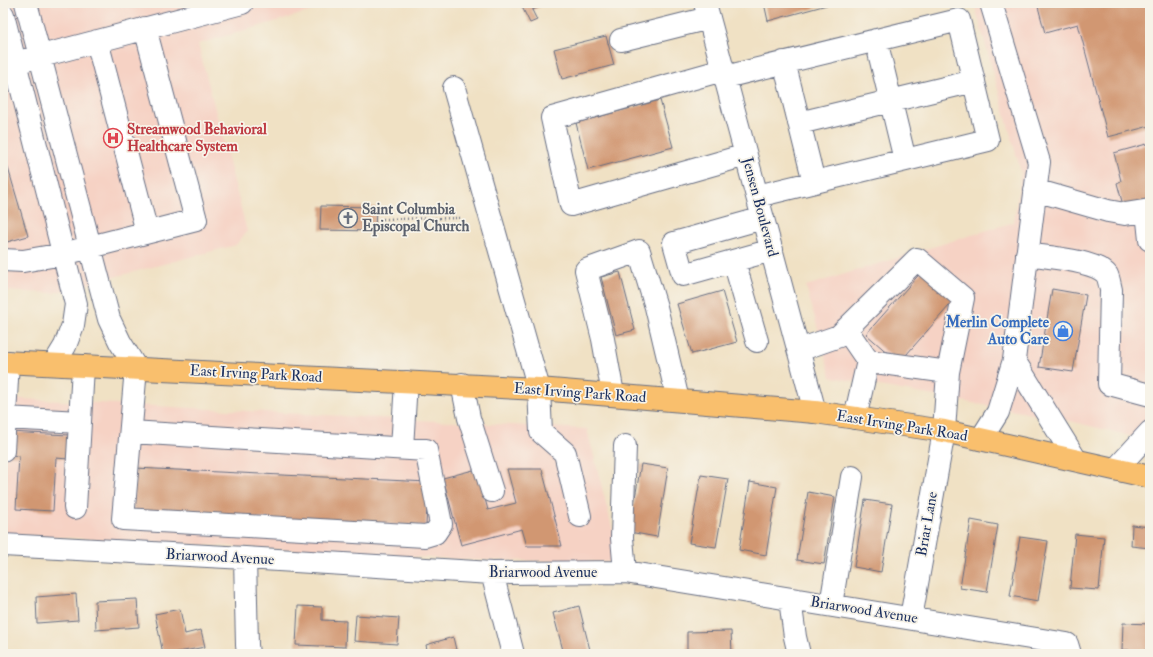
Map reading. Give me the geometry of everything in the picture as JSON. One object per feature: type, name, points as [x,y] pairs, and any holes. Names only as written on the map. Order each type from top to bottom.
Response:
[{"type":"main road","name":"East Irving Park Road","points":[[5,362],[462,384],[613,394],[815,412],[944,431],[1150,477]]},
{"type":"street","points":[[3,6],[12,3]]},
{"type":"street","points":[[26,3],[109,319],[120,342],[136,368],[124,519],[426,536],[435,532],[441,524],[426,450],[131,432]]},
{"type":"street","points":[[15,63],[242,3]]},
{"type":"street","points":[[981,439],[998,412],[1014,360],[1039,162],[991,3]]},
{"type":"street","points":[[621,40],[707,10]]},
{"type":"street","name":"Jensen Boulevard","points":[[707,10],[815,412]]},
{"type":"street","points":[[3,15],[76,304],[73,325],[65,346],[54,364]]},
{"type":"street","points":[[746,155],[571,205],[552,118],[724,73],[784,62],[959,20],[988,140],[757,196]]},
{"type":"street","points":[[3,260],[23,261],[63,254],[196,220],[146,28]]},
{"type":"street","points":[[876,40],[905,160]]},
{"type":"street","points":[[97,41],[147,232]]},
{"type":"street","points":[[784,62],[814,182]]},
{"type":"street","points":[[799,123],[974,81]]},
{"type":"street","points":[[454,88],[539,389],[541,432],[565,453],[580,516]]},
{"type":"street","points":[[1035,190],[1108,211],[1125,214],[1148,210],[1150,240]]},
{"type":"street","points":[[763,218],[674,243],[683,275],[772,250]]},
{"type":"street","points":[[613,394],[603,339],[586,270],[639,251],[656,307],[678,400]]},
{"type":"street","points":[[1027,254],[1086,263],[1097,267],[1107,275],[1111,290],[1109,384],[1150,396]]},
{"type":"street","name":"Briar Lane","points":[[846,329],[916,259],[963,298],[948,372],[944,431],[911,618]]},
{"type":"street","points":[[734,261],[757,341]]},
{"type":"street","points":[[799,350],[839,336],[846,329],[868,362],[855,418]]},
{"type":"street","points":[[1014,360],[1076,460]]},
{"type":"street","points":[[3,451],[5,418],[5,362]]},
{"type":"street","points":[[868,362],[948,372]]},
{"type":"street","points":[[75,508],[83,366]]},
{"type":"street","points":[[402,448],[406,382]]},
{"type":"street","points":[[462,384],[469,418],[492,491]]},
{"type":"street","points":[[5,418],[80,422]]},
{"type":"street","points":[[1116,469],[1150,432]]},
{"type":"street","points":[[625,446],[622,538],[625,572]]},
{"type":"street","points":[[831,605],[852,477]]},
{"type":"street","name":"Briarwood Avenue","points":[[3,545],[492,573],[625,572],[1067,644],[1070,654]]},
{"type":"street","points":[[245,558],[248,654]]},
{"type":"street","points":[[492,573],[513,654]]},
{"type":"street","points":[[790,599],[795,637],[799,654]]},
{"type":"path","points":[[379,219],[463,218]]},
{"type":"shaded area","name":"Streamwood Behavioral Healthcare System","points":[[3,3],[339,3],[198,44],[247,231],[236,245],[53,293],[3,291]]},
{"type":"shaded area","points":[[974,3],[1150,3],[1150,441],[1070,421],[831,377],[806,286],[1014,222],[1021,172]]},
{"type":"shaded area","points":[[3,398],[587,429],[621,562],[473,560],[3,534]]},
{"type":"building","points":[[520,3],[541,3],[542,6],[532,10],[537,20],[530,23]]},
{"type":"building","points":[[764,3],[834,3],[768,21]]},
{"type":"building","points":[[1037,3],[1150,3],[1150,126],[1108,137],[1078,24],[1045,33]]},
{"type":"building","points":[[606,36],[614,65],[562,79],[554,49]]},
{"type":"building","points":[[660,100],[673,147],[588,170],[576,123]]},
{"type":"building","points":[[1150,143],[1150,202],[1124,209],[1117,183],[1121,181],[1114,153]]},
{"type":"building","points":[[3,151],[28,236],[7,242],[3,229]]},
{"type":"building","name":"Saint Columbia Episcopal Church","points":[[321,206],[376,207],[375,231],[320,230]]},
{"type":"building","points":[[924,269],[956,298],[899,363],[866,334]]},
{"type":"building","points":[[620,272],[635,330],[616,335],[601,277]]},
{"type":"building","name":"Merlin Complete Auto Care","points":[[1052,289],[1086,295],[1073,372],[1039,367]]},
{"type":"building","points":[[722,291],[737,342],[692,354],[677,304]]},
{"type":"building","points":[[9,432],[69,435],[68,459],[56,458],[53,511],[16,509],[19,456],[7,455]]},
{"type":"building","points":[[641,464],[668,468],[657,537],[629,532]]},
{"type":"building","points":[[135,468],[428,482],[426,526],[133,513]]},
{"type":"building","points":[[477,469],[488,510],[516,503],[507,469],[542,469],[562,546],[527,546],[522,529],[461,545],[443,478]]},
{"type":"building","points":[[701,475],[728,479],[716,547],[689,543]]},
{"type":"building","points":[[750,482],[777,487],[766,555],[739,550]]},
{"type":"building","points":[[808,492],[835,497],[824,564],[797,560]]},
{"type":"building","points":[[865,500],[892,504],[881,572],[854,567]]},
{"type":"building","points":[[971,520],[998,525],[987,592],[960,588]]},
{"type":"building","points":[[1132,525],[1150,527],[1150,548],[1131,546]]},
{"type":"building","points":[[1075,534],[1104,537],[1099,590],[1070,588]]},
{"type":"building","points":[[1020,537],[1048,541],[1038,601],[1010,596]]},
{"type":"building","points":[[76,594],[78,620],[37,623],[36,597]]},
{"type":"building","points":[[137,599],[139,627],[96,630],[95,601]]},
{"type":"building","points":[[298,606],[322,607],[322,620],[346,621],[345,647],[296,645]]},
{"type":"building","points":[[579,606],[591,654],[564,654],[553,613]]},
{"type":"building","points":[[180,609],[185,634],[201,630],[205,647],[163,654],[155,614]]},
{"type":"building","points":[[356,615],[399,618],[397,644],[354,641]]},
{"type":"building","points":[[1123,623],[1150,624],[1150,650],[1122,650]]},
{"type":"building","points":[[731,631],[732,654],[687,654],[687,632]]},
{"type":"building","points":[[453,637],[457,654],[428,654],[426,645]]},
{"type":"place","name":"Streamwood Behavioral Healthcare System","points":[[113,138]]},
{"type":"place","name":"Saint Columbia Episcopal Church","points":[[348,218]]},
{"type":"place","name":"Merlin Complete Auto Care","points":[[1063,331]]}]
